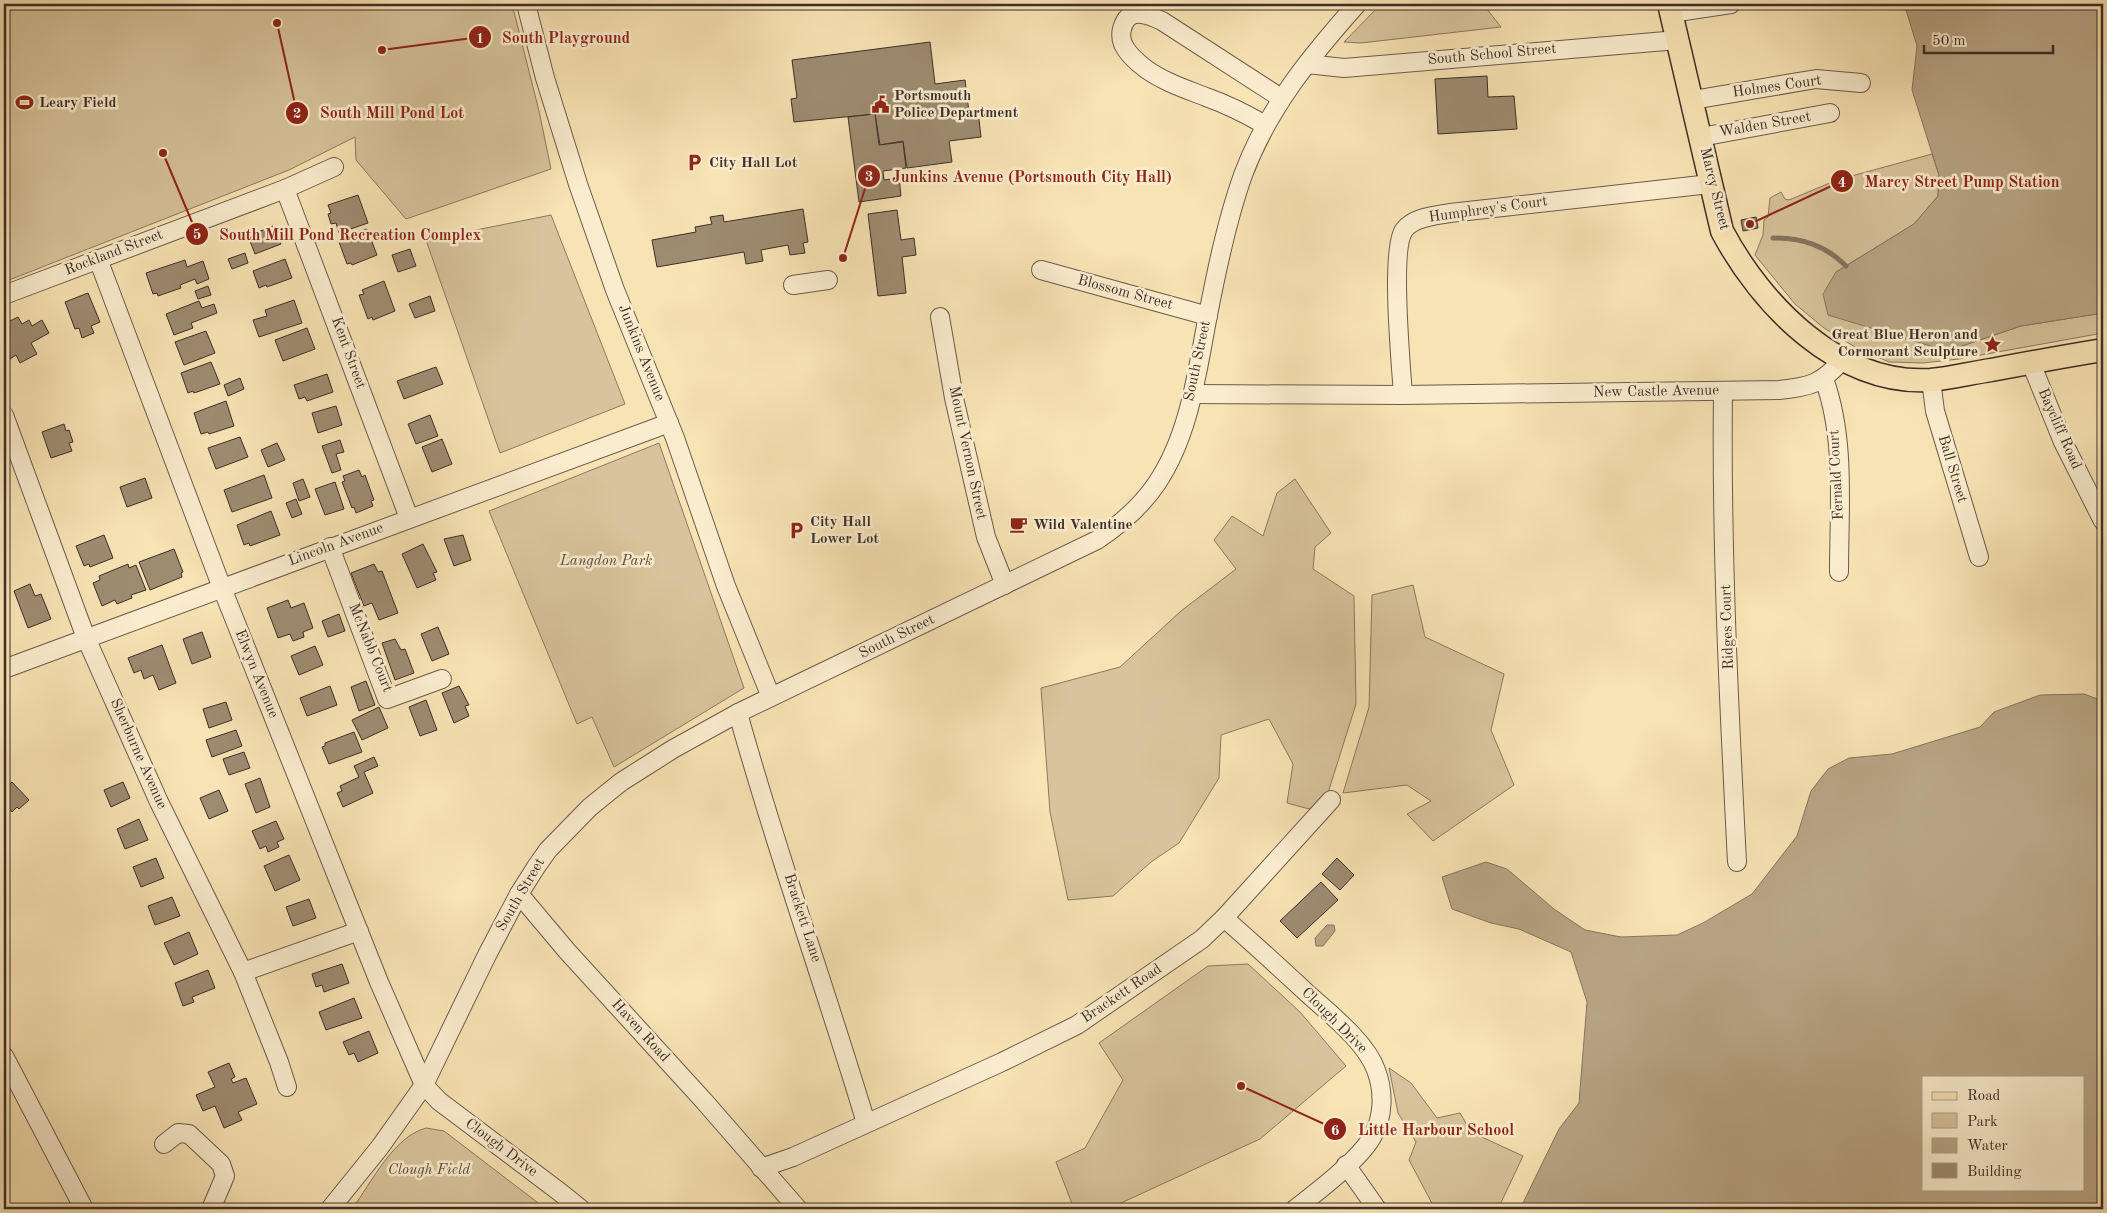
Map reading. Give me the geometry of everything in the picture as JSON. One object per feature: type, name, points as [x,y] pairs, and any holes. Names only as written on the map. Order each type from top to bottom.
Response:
[{"type":"main road","name":"Marcy Street","points":[[1670,8],[1693,100],[1710,184],[1722,230],[1732,251],[1752,279],[1790,321],[1842,360]]},
{"type":"main road","points":[[1842,360],[1872,372],[1895,377],[1931,380],[2103,350]]},
{"type":"street","name":"Junkins Avenue","points":[[526,4],[545,78],[578,184],[615,290],[669,423],[726,586],[771,697]]},
{"type":"street","name":"South Street","points":[[330,1209],[380,1147],[424,1085],[519,894],[548,850],[590,807],[622,782],[673,749],[738,713],[1097,540],[1132,514],[1158,482],[1168,462],[1193,394],[1231,214],[1242,177],[1265,125],[1281,98],[1357,4]]},
{"type":"street","points":[[1670,8],[1731,4]]},
{"type":"street","points":[[1265,125],[1207,97],[1171,83],[1146,69],[1130,54],[1122,43],[1124,23],[1128,17],[1136,13],[1147,14],[1281,98]]},
{"type":"street","name":"South School Street","points":[[1307,64],[1344,68],[1678,40]]},
{"type":"street","name":"Holmes Court","points":[[1693,100],[1816,79],[1861,83]]},
{"type":"street","name":"Walden Street","points":[[1701,137],[1830,113]]},
{"type":"street","name":"Rockland Street","points":[[4,295],[285,189],[334,167]]},
{"type":"street","name":"Humphrey's Court","points":[[1403,395],[1397,273],[1398,248],[1403,231],[1412,223],[1425,218],[1450,213],[1710,184]]},
{"type":"street","name":"Kent Street","points":[[285,189],[409,518]]},
{"type":"street","name":"Elwyn Avenue","points":[[98,259],[222,588],[359,931],[424,1085]]},
{"type":"street","name":"Blossom Street","points":[[1042,270],[1208,316]]},
{"type":"street","points":[[793,285],[828,280]]},
{"type":"street","name":"Mount Vernon Street","points":[[940,317],[954,398],[986,538],[1005,585]]},
{"type":"street","name":"New Castle Avenue","points":[[1193,394],[1403,395],[1723,391],[1800,388],[1811,386],[1824,378],[1842,360]]},
{"type":"street","name":"Baycliff Road","points":[[2031,362],[2063,442],[2103,521]]},
{"type":"street","name":"Fernald Court","points":[[1824,378],[1830,393],[1838,460],[1839,572]]},
{"type":"street","name":"Ball Street","points":[[1931,380],[1935,412],[1979,557]]},
{"type":"street","name":"Ridges Court","points":[[1723,391],[1722,448],[1737,862]]},
{"type":"street","name":"Sherburne Avenue","points":[[4,415],[86,638],[159,802],[243,972],[279,1062],[287,1088]]},
{"type":"street","name":"Lincoln Avenue","points":[[4,668],[669,423]]},
{"type":"street","name":"McNabb Court","points":[[330,547],[387,699],[442,679]]},
{"type":"street","name":"Brackett Lane","points":[[738,713],[765,806],[788,872],[866,1123]]},
{"type":"street","name":"Brackett Road","points":[[866,1123],[1002,1062],[1076,1025],[1202,939],[1224,918],[1331,800]]},
{"type":"street","name":"Haven Road","points":[[519,894],[567,951],[798,1209]]},
{"type":"street","name":"Clough Drive","points":[[1224,918],[1336,1020],[1369,1055],[1376,1069],[1381,1088],[1382,1105],[1378,1124],[1372,1137],[1363,1149],[1346,1165],[1295,1209]]},
{"type":"street","points":[[243,972],[359,931]]},
{"type":"street","points":[[4,1056],[84,1209]]},
{"type":"street","name":"Clough Drive","points":[[424,1085],[439,1101],[581,1209]]},
{"type":"street","points":[[761,1168],[792,1157],[866,1123]]},
{"type":"street","points":[[164,1144],[178,1133],[189,1134],[221,1164],[225,1176],[211,1209]]},
{"type":"street","points":[[1346,1165],[1377,1209]]},
{"type":"green space","points":[[4,4],[512,4],[539,111],[551,169],[406,219],[356,160],[355,137],[289,170],[4,282]]},
{"type":"green space","points":[[1381,4],[1483,4],[1501,27],[1361,43],[1344,42]]},
{"type":"green space","points":[[1932,154],[1939,175],[1938,196],[1914,224],[1836,272],[1947,351],[2021,326],[2103,313],[2103,333],[1959,359],[1923,363],[1889,362],[1855,347],[1824,328],[1795,304],[1755,255],[1763,235],[1764,220],[1768,217],[1770,198],[1781,192],[1785,199],[1789,200],[1837,180]]},
{"type":"green space","points":[[551,215],[625,404],[500,453],[426,240]]},
{"type":"green space","name":"Langdon Park","points":[[659,443],[744,688],[614,767],[592,717],[577,724],[489,511]]},
{"type":"green space","points":[[1295,479],[1331,533],[1315,547],[1313,569],[1354,596],[1356,704],[1327,796],[1309,809],[1287,803],[1293,764],[1269,719],[1221,735],[1219,778],[1179,843],[1151,862],[1113,896],[1068,900],[1050,812],[1041,688],[1120,667],[1181,611],[1236,569],[1214,540],[1232,516],[1263,536],[1277,493]]},
{"type":"green space","points":[[1413,585],[1425,637],[1504,674],[1491,730],[1514,785],[1433,841],[1407,814],[1431,801],[1407,785],[1343,793],[1369,707],[1372,595]]},
{"type":"green space","points":[[1248,964],[1300,1012],[1346,1066],[1260,1139],[1108,1209],[1074,1209],[1056,1162],[1085,1148],[1123,1080],[1099,1043],[1208,966]]},
{"type":"green space","points":[[1389,1068],[1411,1083],[1437,1118],[1460,1113],[1471,1132],[1523,1156],[1498,1209],[1435,1209],[1409,1160],[1416,1142],[1398,1113]]},
{"type":"green space","name":"Clough Field","points":[[426,1128],[444,1131],[546,1209],[352,1209],[393,1150],[414,1133]]},
{"type":"water","points":[[1906,4],[2103,4],[2103,313],[2021,326],[1947,351],[1828,315],[1823,294],[1836,272],[1914,224],[1938,196],[1939,175],[1912,90],[1917,46],[1906,10]]},
{"type":"water","points":[[2084,694],[2103,701],[2103,1209],[1520,1209],[1559,1129],[1579,1103],[1587,1002],[1571,952],[1519,929],[1491,923],[1452,909],[1442,877],[1486,862],[1507,869],[1554,909],[1585,930],[1621,937],[1677,935],[1703,923],[1752,894],[1797,836],[1811,791],[1828,769],[1849,758],[1892,754],[1980,727],[1994,712],[2040,695]]},
{"type":"water","points":[[1327,925],[1334,925],[1335,931],[1323,946],[1316,946],[1315,938]]},
{"type":"building","name":"Portsmouth Police Department","points":[[930,42],[935,84],[965,80],[969,112],[978,111],[981,137],[949,141],[952,162],[907,168],[903,141],[880,145],[875,114],[794,122],[791,99],[797,98],[792,60]]},
{"type":"building","points":[[1487,76],[1488,97],[1514,96],[1517,129],[1438,134],[1435,79]]},
{"type":"building","points":[[875,114],[879,145],[903,142],[906,168],[883,171],[884,180],[899,178],[901,196],[859,202],[848,117]]},
{"type":"building","points":[[358,195],[368,223],[339,233],[336,223],[331,224],[328,214],[331,213],[328,205]]},
{"type":"building","points":[[803,209],[808,242],[803,243],[805,253],[790,255],[788,245],[761,250],[763,261],[746,264],[744,252],[657,267],[652,240],[696,232],[695,227],[712,224],[710,217],[723,215],[724,222]]},
{"type":"building","points":[[897,210],[901,240],[914,238],[916,255],[902,257],[906,293],[878,296],[868,214]]},
{"type":"building","points":[[1756,217],[1758,228],[1743,231],[1741,220]]},
{"type":"building","points":[[273,226],[281,244],[255,254],[248,236]]},
{"type":"building","points":[[367,229],[377,255],[352,265],[351,263],[347,264],[338,239]]},
{"type":"building","points":[[410,249],[416,266],[398,272],[392,255]]},
{"type":"building","points":[[245,253],[248,263],[232,269],[228,259]]},
{"type":"building","points":[[285,259],[292,278],[259,288],[253,271]]},
{"type":"building","points":[[185,260],[187,267],[203,261],[209,279],[197,284],[195,279],[180,285],[181,288],[158,296],[157,293],[153,294],[146,273]]},
{"type":"building","points":[[384,281],[395,311],[373,320],[372,317],[368,319],[359,295],[364,294],[362,290]]},
{"type":"building","points":[[208,286],[211,295],[198,299],[195,291]]},
{"type":"building","points":[[88,293],[100,322],[91,326],[94,333],[82,338],[79,328],[75,329],[65,302]]},
{"type":"building","points":[[430,296],[435,311],[415,318],[409,304]]},
{"type":"building","points":[[294,300],[302,323],[259,337],[253,320],[267,316],[265,310]]},
{"type":"building","points":[[199,301],[202,308],[214,304],[217,313],[191,323],[193,328],[174,335],[166,314]]},
{"type":"building","points":[[18,317],[22,324],[29,320],[32,326],[42,320],[49,333],[31,343],[37,354],[20,363],[16,355],[10,359],[4,347],[4,324]]},
{"type":"building","points":[[307,328],[315,349],[283,361],[275,340]]},
{"type":"building","points":[[206,331],[215,353],[184,365],[175,342]]},
{"type":"building","points":[[211,362],[220,384],[194,393],[193,391],[188,393],[181,373]]},
{"type":"building","points":[[436,367],[443,384],[404,399],[397,381]]},
{"type":"building","points":[[327,374],[333,392],[307,401],[305,397],[299,399],[294,385]]},
{"type":"building","points":[[240,378],[244,389],[228,396],[224,385]]},
{"type":"building","points":[[226,401],[234,426],[209,434],[208,432],[201,434],[194,413]]},
{"type":"building","points":[[336,406],[342,425],[318,433],[312,413]]},
{"type":"building","points":[[430,415],[438,436],[416,444],[408,424]]},
{"type":"building","points":[[64,424],[66,431],[69,430],[73,442],[69,443],[72,451],[51,458],[42,432]]},
{"type":"building","points":[[240,437],[248,457],[216,469],[208,448]]},
{"type":"building","points":[[442,439],[452,464],[432,472],[422,447]]},
{"type":"building","points":[[340,440],[344,452],[336,454],[341,470],[332,473],[322,446]]},
{"type":"building","points":[[277,443],[285,460],[268,467],[261,450]]},
{"type":"building","points":[[359,470],[362,477],[365,475],[374,500],[371,501],[373,506],[356,513],[354,507],[352,508],[342,482],[345,481],[343,476]]},
{"type":"building","points":[[264,475],[272,498],[232,512],[224,490]]},
{"type":"building","points":[[145,478],[152,498],[127,507],[120,487]]},
{"type":"building","points":[[303,479],[310,497],[299,501],[293,483]]},
{"type":"building","points":[[335,482],[344,509],[325,515],[315,489]]},
{"type":"building","points":[[296,499],[302,514],[292,518],[286,503]]},
{"type":"building","points":[[271,511],[280,535],[250,546],[249,543],[244,545],[237,525]]},
{"type":"building","points":[[104,535],[113,558],[90,567],[89,564],[84,566],[76,546]]},
{"type":"building","points":[[463,535],[471,560],[454,566],[444,539]]},
{"type":"building","points":[[423,544],[437,572],[433,573],[436,580],[417,588],[402,554]]},
{"type":"building","points":[[174,549],[183,572],[181,573],[182,577],[150,590],[139,562]]},
{"type":"building","points":[[128,564],[129,568],[136,565],[146,590],[131,595],[132,598],[117,604],[115,600],[102,606],[93,583],[100,580],[99,576]]},
{"type":"building","points":[[374,564],[378,572],[382,571],[398,613],[379,620],[372,603],[364,606],[351,573]]},
{"type":"building","points":[[30,584],[35,596],[41,594],[51,619],[28,628],[14,591]]},
{"type":"building","points":[[288,600],[291,608],[304,603],[313,628],[303,632],[304,637],[293,641],[290,634],[278,638],[267,608]]},
{"type":"building","points":[[339,614],[345,631],[328,637],[322,621]]},
{"type":"building","points":[[438,627],[449,654],[432,661],[421,634]]},
{"type":"building","points":[[202,632],[211,657],[192,664],[183,639]]},
{"type":"building","points":[[395,639],[401,650],[405,649],[414,673],[395,680],[382,643]]},
{"type":"building","points":[[162,645],[176,683],[159,690],[153,675],[144,679],[141,670],[134,673],[128,658]]},
{"type":"building","points":[[315,646],[323,665],[299,675],[291,656]]},
{"type":"building","points":[[366,681],[375,705],[359,711],[351,687]]},
{"type":"building","points":[[330,686],[337,705],[307,716],[300,698]]},
{"type":"building","points":[[459,686],[469,705],[465,706],[469,716],[454,723],[442,693]]},
{"type":"building","points":[[426,700],[437,730],[420,736],[409,707]]},
{"type":"building","points":[[226,702],[232,720],[209,728],[203,709]]},
{"type":"building","points":[[379,707],[388,728],[362,740],[352,720]]},
{"type":"building","points":[[236,730],[242,746],[212,757],[206,740]]},
{"type":"building","points":[[354,732],[362,752],[329,764],[322,747],[325,746],[325,743]]},
{"type":"building","points":[[244,752],[250,768],[229,775],[223,759]]},
{"type":"building","points":[[374,757],[378,766],[364,772],[373,793],[343,807],[337,793],[342,791],[340,786],[359,777],[354,766]]},
{"type":"building","points":[[260,778],[270,807],[256,813],[245,784]]},
{"type":"building","points":[[12,782],[29,800],[19,809],[17,807],[12,812],[4,802],[4,789]]},
{"type":"building","points":[[123,782],[130,798],[111,807],[104,790]]},
{"type":"building","points":[[219,790],[228,811],[209,819],[200,798]]},
{"type":"building","points":[[139,819],[148,840],[125,849],[117,829]]},
{"type":"building","points":[[276,821],[284,839],[277,842],[279,847],[268,852],[266,846],[260,849],[252,831]]},
{"type":"building","points":[[289,855],[300,880],[275,891],[264,866]]},
{"type":"building","points":[[156,858],[164,878],[141,887],[133,867]]},
{"type":"building","points":[[1337,858],[1354,875],[1340,890],[1322,874]]},
{"type":"building","points":[[1321,882],[1338,900],[1297,938],[1280,921]]},
{"type":"building","points":[[172,897],[180,916],[155,925],[148,906]]},
{"type":"building","points":[[309,899],[316,918],[293,926],[286,907]]},
{"type":"building","points":[[189,932],[198,954],[174,965],[164,943]]},
{"type":"building","points":[[342,964],[349,983],[324,992],[322,985],[316,987],[312,974]]},
{"type":"building","points":[[208,970],[215,988],[192,997],[194,1002],[183,1006],[175,983]]},
{"type":"building","points":[[354,998],[362,1018],[326,1030],[319,1012]]},
{"type":"building","points":[[369,1031],[378,1053],[358,1062],[354,1053],[349,1055],[343,1042]]},
{"type":"building","points":[[229,1063],[235,1077],[231,1079],[233,1083],[246,1078],[257,1104],[238,1112],[242,1120],[224,1128],[215,1106],[203,1111],[196,1095],[215,1087],[208,1072]]},
{"type":"waterway","points":[[1773,238],[1794,239],[1812,244],[1830,253],[1846,266]]},
{"type":"place","name":"South Mill Pond Lot","points":[[277,23]]},
{"type":"place","name":"South Playground","points":[[382,50]]},
{"type":"place","name":"Leary Field","points":[[25,103]]},
{"type":"place","name":"Portsmouth Police Department","points":[[880,105]]},
{"type":"place","name":"South Mill Pond Recreation Complex","points":[[163,153]]},
{"type":"place","name":"City Hall Lot","points":[[695,163]]},
{"type":"place","name":"Marcy Street Pump Station","points":[[1750,224]]},
{"type":"place","name":"Junkins Avenue (Portsmouth City Hall)","points":[[843,258]]},
{"type":"place","name":"Great Blue Heron and Cormorant Sculpture","points":[[1992,344]]},
{"type":"place","name":"Wild Valentine","points":[[1019,525]]},
{"type":"place","name":"City Hall Lower Lot","points":[[796,531]]},
{"type":"place","name":"Little Harbour School","points":[[1241,1086]]}]
